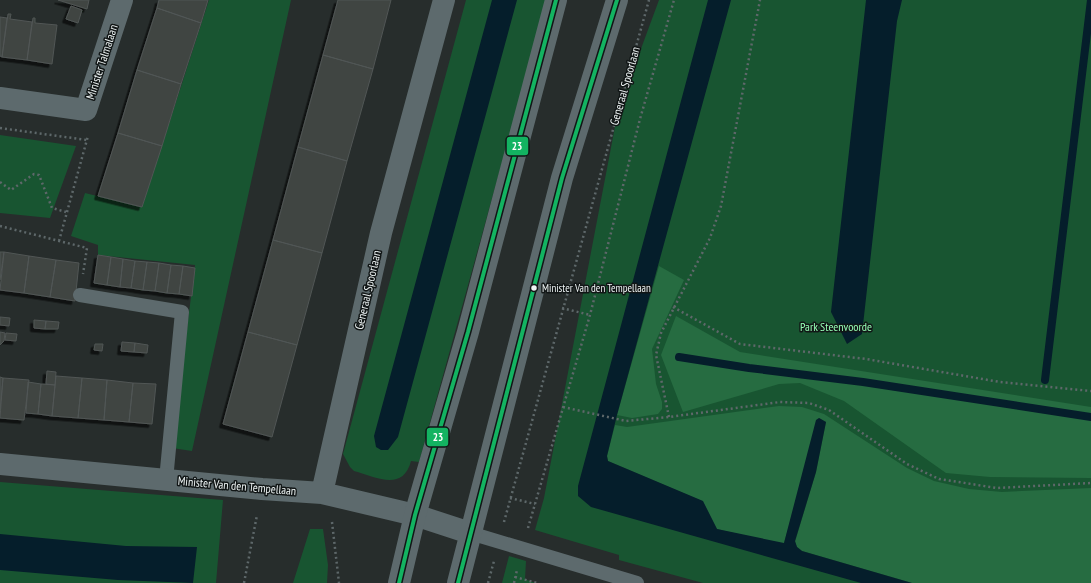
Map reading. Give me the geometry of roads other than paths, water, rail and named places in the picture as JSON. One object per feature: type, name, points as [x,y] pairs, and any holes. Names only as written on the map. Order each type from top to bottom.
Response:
[{"type":"street","name":"Minister Talmalaan","points":[[0,98],[86,110],[122,0]]},
{"type":"street","name":"Generaal Spoorlaan","points":[[322,493],[381,234],[444,0]]},
{"type":"street","points":[[399,583],[416,515],[468,332],[556,0]]},
{"type":"street","points":[[458,583],[562,178],[617,0]]},
{"type":"street","name":"Minister Van den Tempellaan","points":[[0,464],[262,489],[322,493],[416,515],[470,534]]},
{"type":"lane","points":[[80,295],[182,312],[166,480]]},
{"type":"lane","points":[[470,534],[638,583]]},
{"type":"water","points":[[492,0],[517,0],[398,437],[388,450],[381,450],[376,447],[374,436]]},
{"type":"water","points":[[708,0],[731,0],[617,415],[607,456],[608,461],[703,501],[717,529],[784,543],[816,420],[819,418],[826,422],[816,472],[795,541],[797,547],[802,551],[912,583],[861,583],[591,507],[578,496],[578,486]]},
{"type":"water","points":[[866,0],[902,0],[897,21],[862,334],[847,344],[831,312]]},
{"type":"water","points":[[0,534],[126,546],[197,547],[193,583],[118,580],[0,570]]},
{"type":"waterway","points":[[1045,380],[1091,0]]},
{"type":"waterway","points":[[679,357],[749,368],[863,382],[1091,417]]},
{"type":"place","name":"Minister Van den Tempellaan","points":[[534,288]]},
{"type":"park label","name":"Park Steenvoorde","points":[[836,327]]}]
